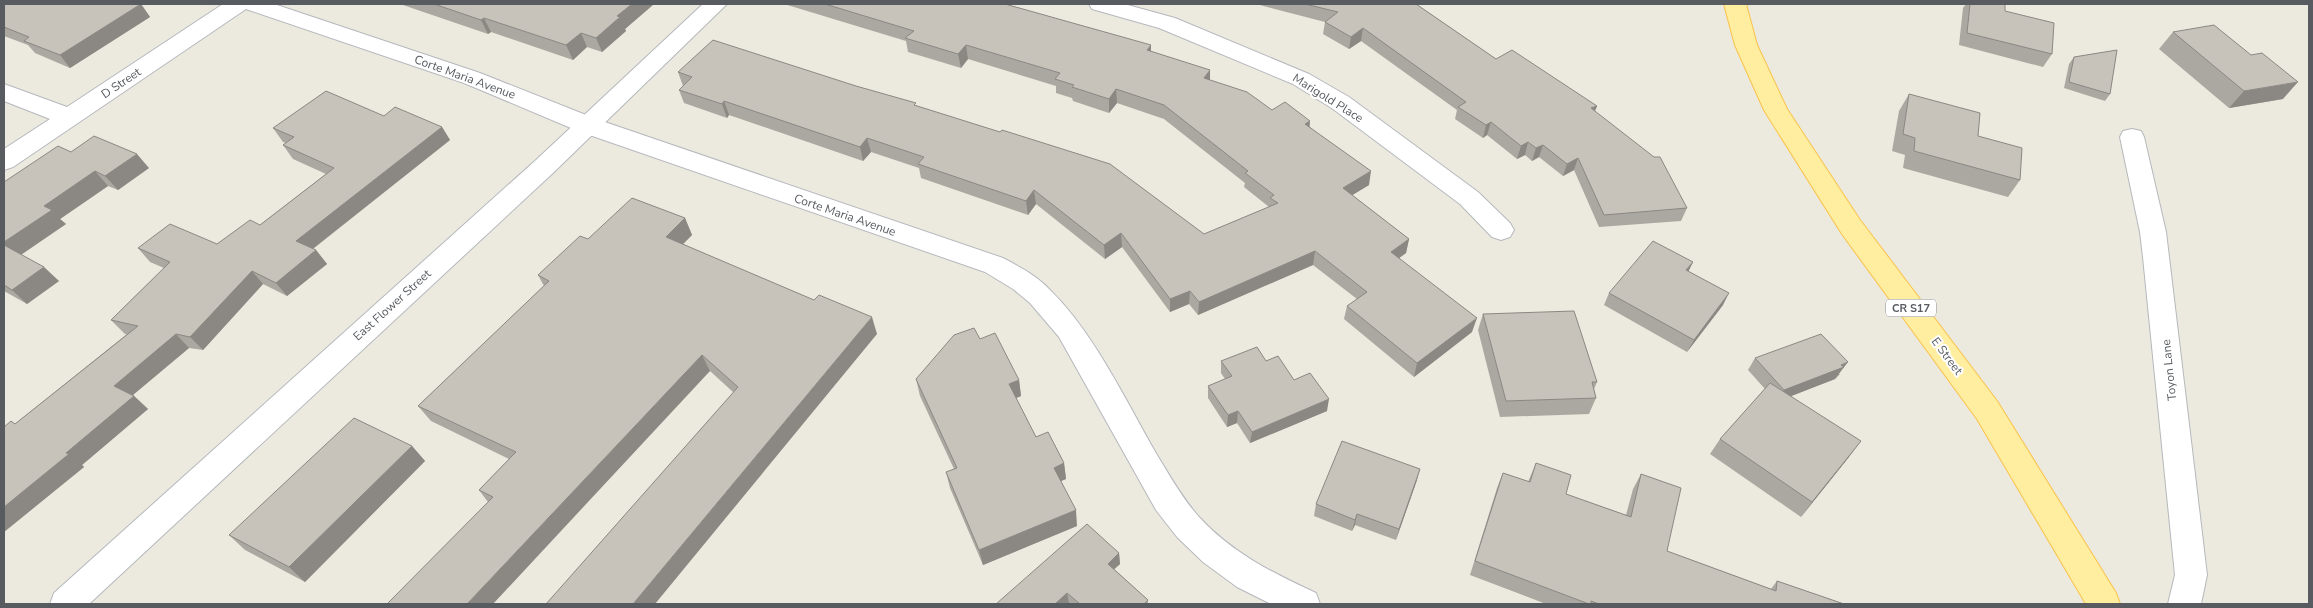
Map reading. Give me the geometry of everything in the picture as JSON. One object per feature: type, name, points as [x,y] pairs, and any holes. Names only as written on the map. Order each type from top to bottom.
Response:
[{"type":"main road","name":"E Street","points":[[1735,4],[1746,46],[1776,110],[1851,227],[1987,410],[2104,604]]},
{"type":"street","name":"D Street","points":[[4,161],[238,4]]},
{"type":"street","name":"Corte Maria Avenue","points":[[253,4],[472,78],[587,125],[994,265],[1023,282],[1056,312],[1070,329],[1167,500],[1188,527],[1214,552],[1249,577],[1287,598],[1304,604]]},
{"type":"street","name":"East Flower Street","points":[[66,604],[538,172],[716,4]]},
{"type":"street","name":"Marigold Place","points":[[1100,4],[1168,23],[1301,79],[1341,103],[1419,160],[1468,198],[1501,230]]},
{"type":"street","points":[[4,92],[69,117]]},
{"type":"street","name":"Toyon Lane","points":[[2132,137],[2153,232],[2156,257],[2191,574],[2185,604]]},
{"type":"building","points":[[4,4],[141,4],[60,55],[24,41],[29,37],[4,27]]},
{"type":"building","points":[[434,4],[632,4],[617,16],[620,17],[596,38],[581,33],[566,45]]},
{"type":"building","points":[[825,4],[1005,4],[1151,45],[1147,50],[1210,70],[1204,78],[1247,92],[1272,110],[1285,102],[1310,121],[1305,124],[1371,171],[1343,188],[1409,239],[1391,252],[1477,318],[1417,363],[1347,306],[1367,292],[1315,251],[1199,302],[1190,291],[1170,299],[1121,233],[1104,245],[1034,190],[1026,201],[918,164],[924,157],[867,138],[860,147],[724,101],[722,104],[679,90],[692,77],[678,72],[713,40],[856,86],[916,103],[914,105],[1000,132],[1002,130],[1110,164],[1204,234],[1278,203],[1270,198],[1274,195],[1245,173],[1248,171],[1164,105],[1116,89],[1109,99],[1072,87],[1074,85],[1055,79],[1060,73],[966,45],[958,54],[905,38],[914,31]]},
{"type":"building","points":[[1305,4],[1416,4],[1496,59],[1512,50],[1597,106],[1591,108],[1654,157],[1660,157],[1687,208],[1604,215],[1578,158],[1567,164],[1543,145],[1536,148],[1528,142],[1521,146],[1491,122],[1486,125],[1458,107],[1466,102],[1363,28],[1351,37],[1325,22],[1338,12]]},
{"type":"building","points":[[1970,4],[2005,4],[2005,11],[2054,23],[2052,54],[1967,33]]},
{"type":"building","points":[[2214,25],[2251,55],[2262,53],[2298,82],[2244,91],[2173,32]]},
{"type":"building","points":[[2117,50],[2110,94],[2069,82],[2074,57]]},
{"type":"building","points":[[326,91],[384,116],[395,107],[442,127],[296,241],[316,250],[276,283],[252,271],[190,337],[176,334],[114,386],[134,396],[66,453],[69,454],[4,507],[4,427],[11,421],[15,424],[138,326],[111,320],[170,262],[138,248],[170,224],[217,244],[250,220],[260,225],[334,168],[283,145],[294,137],[273,128]]},
{"type":"building","points":[[1909,94],[1980,113],[1978,136],[2022,148],[2020,180],[1914,151],[1915,138],[1903,134]]},
{"type":"building","points":[[94,136],[137,154],[105,176],[95,171],[44,206],[52,210],[4,242],[4,182],[58,146],[71,152]]},
{"type":"building","points":[[632,198],[685,218],[666,237],[814,300],[819,295],[872,317],[633,604],[546,604],[738,387],[702,355],[467,604],[387,604],[493,497],[479,490],[516,452],[418,406],[549,281],[538,275],[580,236],[588,239]]},
{"type":"building","points":[[1653,241],[1693,262],[1686,270],[1729,293],[1694,340],[1609,293]]},
{"type":"building","points":[[4,245],[44,267],[12,290],[4,285]]},
{"type":"building","points":[[1574,311],[1597,382],[1592,382],[1596,398],[1506,401],[1483,314]]},
{"type":"building","points":[[974,328],[980,339],[995,333],[1019,380],[1009,384],[1036,437],[1048,432],[1064,463],[1054,468],[1076,510],[979,550],[946,472],[957,468],[916,379],[954,335]]},
{"type":"building","points":[[1821,334],[1848,362],[1841,365],[1844,367],[1784,390],[1755,358]]},
{"type":"building","points":[[1257,347],[1266,361],[1278,356],[1294,380],[1310,373],[1329,399],[1252,432],[1238,411],[1228,415],[1208,386],[1232,376],[1221,361]]},
{"type":"building","points":[[1770,383],[1861,441],[1812,502],[1720,439]]},
{"type":"building","points":[[354,418],[412,446],[289,567],[229,535]]},
{"type":"building","points":[[1342,441],[1420,469],[1399,529],[1357,514],[1355,520],[1316,504]]},
{"type":"building","points":[[1536,463],[1571,475],[1566,494],[1631,517],[1641,474],[1681,488],[1667,551],[1776,591],[1777,581],[1844,604],[1599,604],[1591,601],[1591,604],[1589,604],[1475,561],[1503,473],[1530,482]]},
{"type":"building","points":[[1087,524],[1119,553],[1108,564],[1148,600],[1144,604],[1080,604],[1067,593],[1055,604],[996,604]]}]
